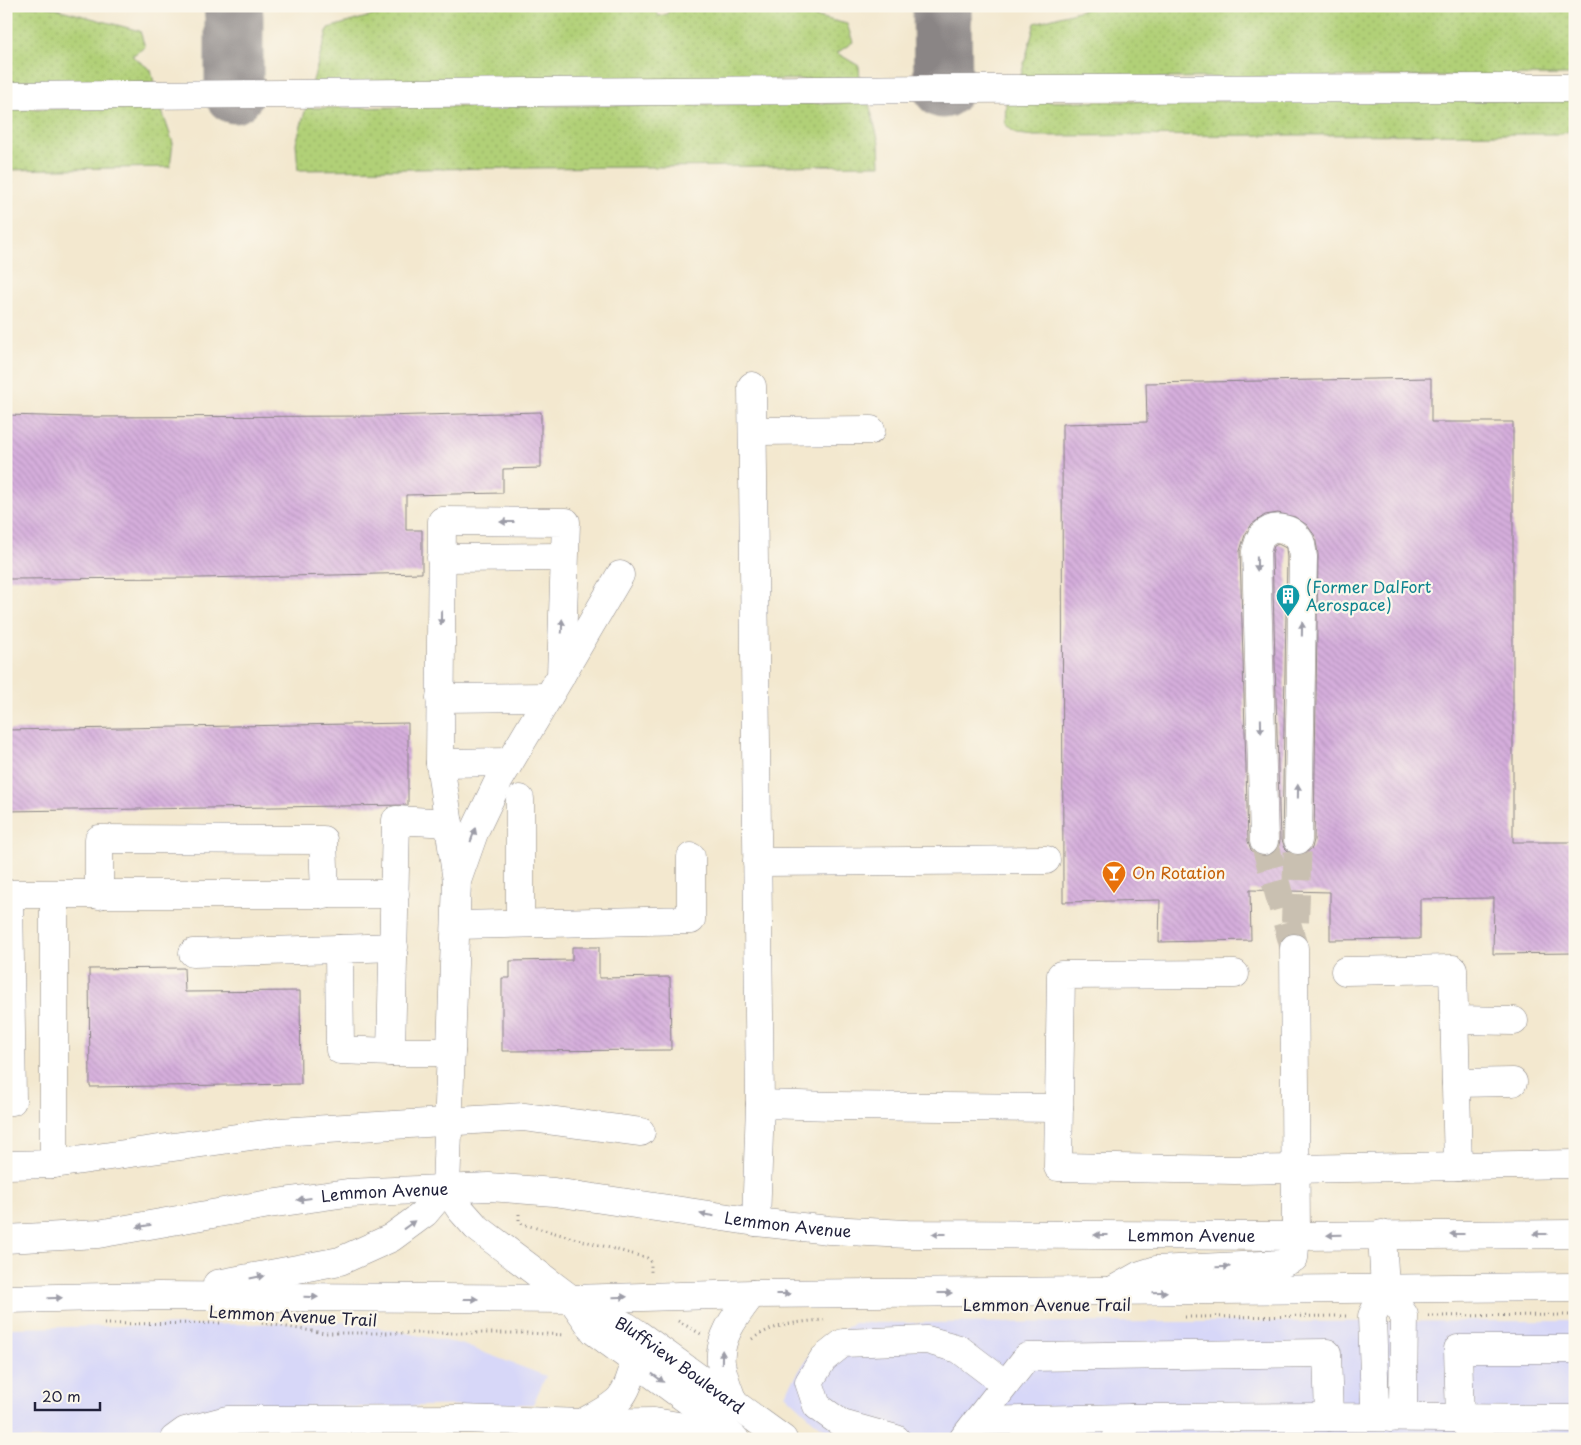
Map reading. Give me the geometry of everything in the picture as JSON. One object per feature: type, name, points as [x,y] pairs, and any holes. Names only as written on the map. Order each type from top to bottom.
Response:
[{"type":"main road","points":[[6,96],[943,89],[1575,88]]},
{"type":"main road","points":[[752,386],[760,1104],[756,1222]]},
{"type":"main road","points":[[753,431],[871,430]]},
{"type":"main road","points":[[158,1296],[340,1261],[391,1238],[425,1213],[446,1188],[457,882],[440,763],[442,521],[566,522],[554,686]]},
{"type":"main road","points":[[1281,528],[1293,532],[1301,543],[1303,557],[1298,830],[1263,830],[1256,551],[1261,537],[1270,530],[1281,528]]},
{"type":"main road","points":[[441,558],[564,557]]},
{"type":"main road","points":[[457,882],[475,830],[499,780],[620,575]]},
{"type":"main road","points":[[440,698],[554,686]]},
{"type":"main road","points":[[440,763],[509,762]]},
{"type":"main road","points":[[520,799],[520,923]]},
{"type":"main road","points":[[391,1052],[396,820],[449,823]]},
{"type":"main road","points":[[99,895],[99,839],[323,840],[326,894]]},
{"type":"main road","points":[[456,925],[691,920],[691,857]]},
{"type":"main road","points":[[758,862],[1046,860]]},
{"type":"main road","points":[[53,1099],[9,1101],[8,894],[395,894]]},
{"type":"main road","points":[[54,894],[54,1164]]},
{"type":"main road","points":[[193,952],[394,947]]},
{"type":"main road","points":[[1110,1292],[1140,1275],[1156,1270],[1281,1264],[1294,1258],[1296,1236],[1294,948]]},
{"type":"main road","points":[[339,949],[340,1050],[451,1052]]},
{"type":"main road","points":[[1345,971],[1453,969],[1458,1166]]},
{"type":"main road","points":[[1235,974],[1061,975],[1058,1168],[1295,1169],[1575,1164]]},
{"type":"main road","points":[[1454,1020],[1514,1021]]},
{"type":"main road","points":[[1456,1083],[1513,1082]]},
{"type":"main road","points":[[760,1104],[1059,1108]]},
{"type":"main road","points":[[6,1165],[54,1164],[278,1132],[524,1116],[641,1132]]},
{"type":"main road","name":"Lemmon Avenue","points":[[6,1239],[98,1234],[269,1204],[347,1193],[489,1187],[554,1192],[756,1222],[829,1230],[907,1234],[1296,1236],[1575,1234]]},
{"type":"main road","name":"Bluffview Boulevard","points":[[446,1188],[460,1209],[476,1227],[572,1299],[626,1326],[783,1439]]},
{"type":"main road","points":[[1382,1234],[1385,1289],[1372,1316],[1374,1379],[1376,1406],[1390,1418]]},
{"type":"main road","points":[[6,1299],[158,1296],[572,1299],[752,1294],[1575,1287]]},
{"type":"main road","points":[[734,1404],[725,1380],[721,1362],[723,1342],[733,1320],[752,1294]]},
{"type":"main road","name":"Bluffview Boulevard","points":[[572,1299],[594,1331],[709,1416],[735,1439]]},
{"type":"main road","points":[[896,1439],[842,1424],[816,1406],[809,1382],[823,1359],[843,1343],[927,1340],[959,1349],[1005,1384]]},
{"type":"main road","points":[[1481,1439],[1460,1419],[1458,1349],[1575,1349]]},
{"type":"main road","points":[[970,1430],[1027,1357],[1328,1352],[1343,1424]]},
{"type":"main road","points":[[582,1423],[613,1406],[624,1396],[631,1381],[635,1362]]},
{"type":"main road","points":[[970,1430],[1197,1428],[1280,1417],[1343,1424],[1390,1418],[1575,1420]]},
{"type":"main road","points":[[1264,1439],[1280,1417]]},
{"type":"main road","points":[[174,1439],[185,1431],[227,1420],[287,1429],[461,1429],[582,1423],[654,1422],[678,1426],[700,1439]]},
{"type":"path","points":[[520,1208],[519,1220],[522,1224],[647,1258],[651,1262],[651,1272]]},
{"type":"path","points":[[1424,1316],[1575,1315]]},
{"type":"path","points":[[1181,1317],[1350,1316]]},
{"type":"path","points":[[747,1344],[765,1331],[786,1323],[833,1320]]},
{"type":"path","points":[[670,1321],[678,1321],[707,1337]]},
{"type":"path","name":"Lemmon Avenue Trail","points":[[102,1324],[225,1323]]},
{"type":"path","name":"Lemmon Avenue Trail","points":[[259,1323],[333,1333],[535,1333],[574,1336]]},
{"type":"shaded area","points":[[1575,1321],[1575,1439],[838,1439],[814,1421],[785,1394],[817,1342],[854,1323]]},
{"type":"shaded area","points":[[351,1322],[461,1344],[546,1376],[533,1404],[205,1410],[187,1417],[151,1439],[6,1439],[6,1328]]},
{"type":"green space","points":[[6,6],[46,6],[140,31],[145,47],[132,56],[151,70],[154,83],[6,85]]},
{"type":"green space","points":[[406,6],[653,6],[659,16],[667,14],[671,6],[773,6],[847,24],[853,42],[837,53],[859,66],[860,79],[312,84],[328,28]]},
{"type":"green space","points":[[1096,6],[1575,6],[1575,75],[1020,79],[1035,23]]},
{"type":"green space","points":[[1575,99],[1575,129],[1561,134],[1034,136],[1016,134],[1005,124],[1006,102]]},
{"type":"green space","points":[[869,103],[879,143],[880,165],[298,170],[296,143],[306,108]]},
{"type":"green space","points":[[161,108],[173,143],[170,167],[6,170],[6,109]]},
{"type":"building","name":"(Former DalFort Aerospace)","points":[[1431,378],[1431,422],[1513,422],[1513,842],[1575,842],[1575,953],[1493,954],[1494,898],[1420,899],[1420,939],[1330,940],[1330,892],[1250,890],[1251,940],[1159,942],[1160,900],[1063,902],[1062,424],[1147,422],[1146,383]],"holes":[[[1278,513],[1295,517],[1307,525],[1315,536],[1318,554],[1314,840],[1312,848],[1306,853],[1297,856],[1285,848],[1282,840],[1287,558],[1286,548],[1278,544],[1274,546],[1272,553],[1280,841],[1278,848],[1273,854],[1264,857],[1251,850],[1248,841],[1240,551],[1245,535],[1252,524],[1265,515]]]},
{"type":"building","points":[[541,412],[541,468],[503,469],[503,493],[406,495],[406,530],[422,530],[422,573],[200,578],[6,579],[6,415],[79,417],[382,416]]},
{"type":"building","points":[[408,723],[408,805],[6,811],[6,730]]},
{"type":"building","points":[[572,947],[599,947],[599,978],[670,977],[671,1050],[502,1051],[502,978],[510,978],[510,961],[572,960]]},
{"type":"building","points":[[184,968],[185,992],[300,991],[301,1084],[90,1087],[89,969]]},
{"type":"taxiway","points":[[233,6],[234,94]]},
{"type":"taxiway","points":[[942,6],[943,89]]},
{"type":"tunnel","points":[[1295,922],[1298,840]]},
{"type":"tunnel","points":[[1264,841],[1294,948]]},
{"type":"place","name":"(Former DalFort Aerospace)","points":[[1288,617]]},
{"type":"place","name":"On Rotation","points":[[1114,894]]}]
